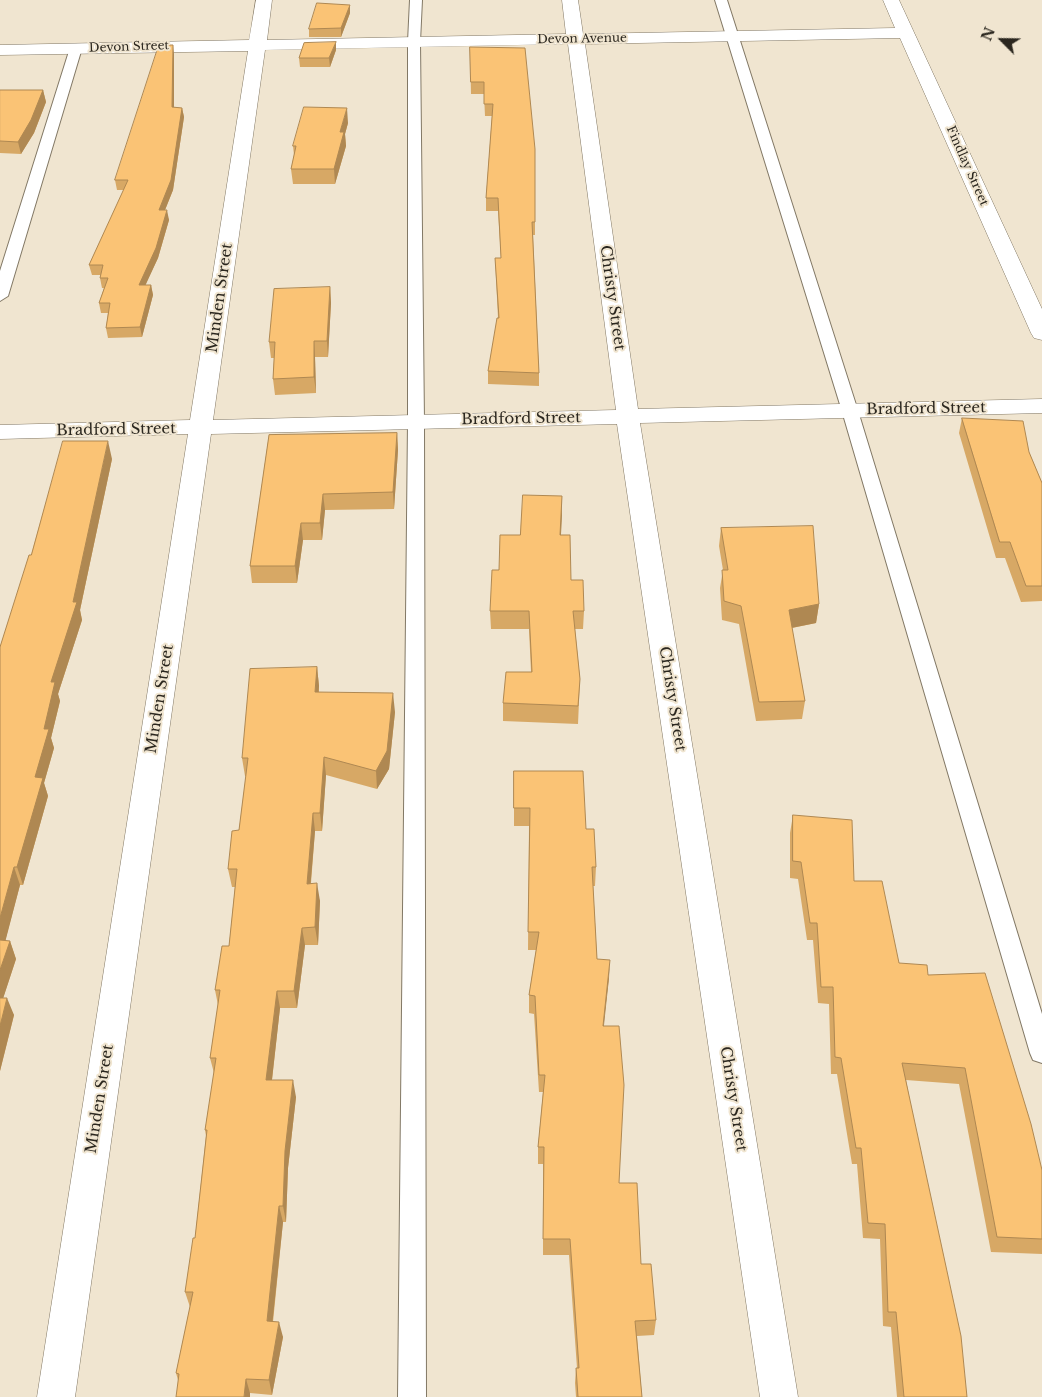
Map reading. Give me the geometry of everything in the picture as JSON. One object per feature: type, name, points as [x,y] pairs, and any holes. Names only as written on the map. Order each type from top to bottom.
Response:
[{"type":"street","name":"Minden Street","points":[[56,1397],[264,0]]},
{"type":"street","name":"Christy Street","points":[[570,0],[628,417],[779,1397]]},
{"type":"street","name":"Findlay Street","points":[[891,0],[1042,333]]},
{"type":"street","name":"Devon Avenue","points":[[258,44],[906,33]]},
{"type":"street","name":"Devon Street","points":[[0,50],[258,44]]},
{"type":"street","name":"Bradford Street","points":[[0,432],[1042,406]]},
{"type":"lane","points":[[412,1397],[416,422],[414,42],[416,0]]},
{"type":"lane","points":[[720,0],[850,411],[1042,1053]]},
{"type":"lane","points":[[0,296],[76,48]]},
{"type":"building","points":[[317,3],[350,5],[341,28],[309,29]]},
{"type":"building","points":[[336,42],[329,58],[299,58],[304,43]]},
{"type":"building","points":[[159,45],[173,45],[172,107],[182,108],[171,180],[159,210],[167,210],[156,248],[139,285],[151,285],[140,327],[106,328],[110,303],[99,303],[108,278],[100,278],[103,265],[89,265],[128,180],[115,180]]},
{"type":"building","points":[[470,47],[525,48],[535,149],[535,222],[532,222],[539,373],[488,371],[497,318],[499,318],[495,258],[501,258],[498,198],[486,198],[493,104],[484,104],[484,82],[471,82]]},
{"type":"building","points":[[0,90],[43,90],[31,120],[18,142],[0,141]]},
{"type":"building","points":[[304,107],[347,108],[340,132],[344,132],[334,169],[291,169],[296,146],[293,146]]},
{"type":"building","points":[[330,287],[327,341],[314,341],[314,377],[273,379],[275,342],[269,342],[274,289]]},
{"type":"building","points":[[962,418],[1023,421],[1029,452],[1042,483],[1042,586],[1026,586],[1010,542],[1000,542]]},
{"type":"building","points":[[397,433],[393,492],[323,494],[320,523],[301,523],[295,566],[250,566],[269,435]]},
{"type":"building","points":[[63,441],[108,441],[73,602],[77,602],[51,682],[55,682],[44,729],[49,729],[35,777],[43,778],[17,867],[14,867],[0,918],[0,647],[29,555],[31,555]]},
{"type":"building","points":[[523,495],[562,496],[560,535],[570,535],[571,580],[583,580],[584,611],[573,611],[580,679],[578,706],[503,703],[506,672],[532,672],[529,611],[490,611],[492,570],[499,570],[500,535],[520,535]]},
{"type":"building","points":[[813,526],[819,604],[789,610],[805,701],[759,702],[741,606],[724,601],[722,570],[728,570],[721,528]]},
{"type":"building","points":[[317,667],[315,692],[393,693],[387,751],[376,771],[324,757],[320,813],[313,813],[307,884],[317,883],[315,927],[302,928],[294,991],[277,991],[266,1080],[293,1080],[285,1151],[283,1206],[279,1206],[267,1321],[279,1322],[269,1380],[246,1379],[244,1397],[176,1397],[179,1374],[176,1373],[193,1292],[185,1292],[193,1238],[195,1238],[207,1130],[205,1130],[216,1058],[210,1058],[220,990],[215,990],[222,946],[229,946],[237,869],[228,869],[232,831],[239,830],[248,758],[242,758],[250,669]]},
{"type":"building","points":[[514,771],[583,771],[586,829],[594,829],[596,867],[592,867],[597,959],[610,960],[603,1026],[619,1026],[624,1085],[619,1183],[637,1183],[641,1264],[651,1264],[656,1320],[635,1321],[642,1397],[578,1397],[576,1368],[579,1368],[570,1239],[543,1239],[544,1147],[538,1147],[545,1075],[539,1075],[535,996],[529,995],[539,932],[528,932],[530,808],[514,808]]},
{"type":"building","points":[[793,815],[852,820],[854,881],[882,881],[899,963],[927,965],[928,975],[985,973],[1031,1124],[1042,1170],[1042,1239],[997,1237],[965,1068],[902,1063],[961,1336],[967,1397],[904,1397],[896,1312],[888,1312],[885,1224],[868,1223],[861,1148],[856,1148],[841,1058],[835,1057],[833,987],[821,987],[817,923],[810,923],[801,862],[793,861]]},
{"type":"building","points":[[0,940],[10,941],[0,970]]},
{"type":"building","points":[[0,998],[7,998],[0,1026]]}]
